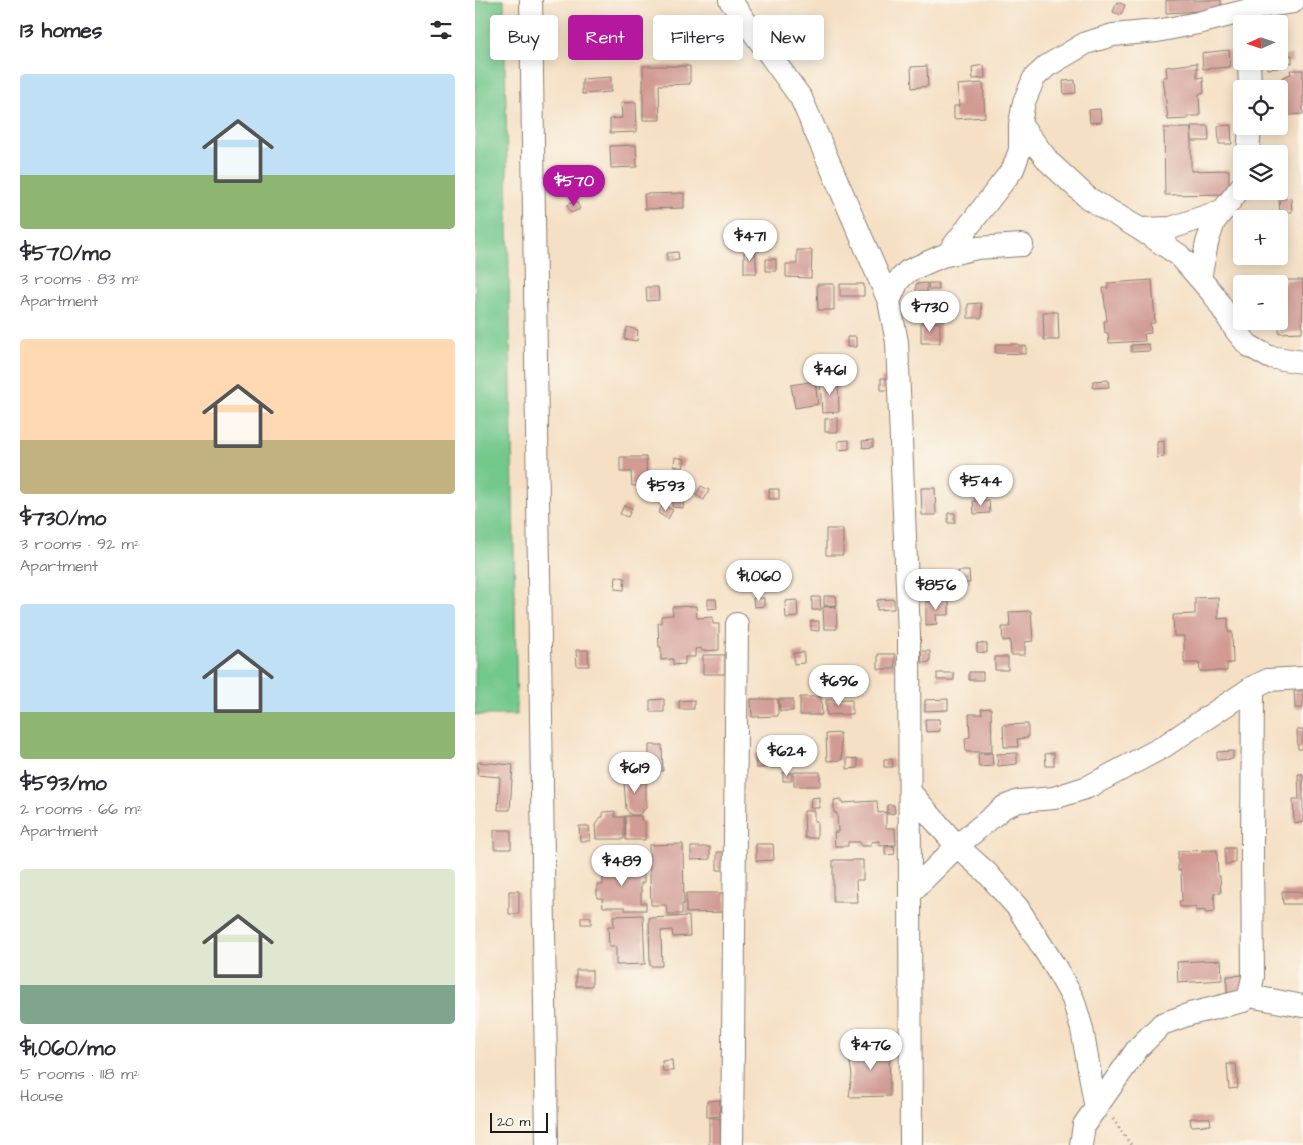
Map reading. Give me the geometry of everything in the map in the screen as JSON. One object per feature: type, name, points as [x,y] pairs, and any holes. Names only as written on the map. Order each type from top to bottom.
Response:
[{"type":"street","points":[[531,0],[547,1145]]},
{"type":"street","points":[[729,0],[801,98],[889,301],[897,342],[909,636],[911,1145]]},
{"type":"street","points":[[951,249],[1013,170],[1020,150],[1020,124],[1024,102],[1034,78],[1047,66],[1086,43],[1113,36],[1157,31],[1199,23],[1265,6],[1296,4]]},
{"type":"street","points":[[1020,124],[1049,162],[1088,198],[1179,255],[1214,295],[1235,330],[1247,345],[1269,357],[1303,362]]},
{"type":"street","points":[[1200,278],[1214,222],[1233,198]]},
{"type":"street","points":[[1140,229],[1171,228],[1224,210]]},
{"type":"street","points":[[889,301],[898,281],[908,271],[943,256],[977,248],[1022,245]]},
{"type":"street","points":[[732,1145],[737,624]]},
{"type":"street","points":[[910,893],[957,846],[1005,807],[1019,801],[1054,798],[1088,786],[1163,747],[1253,687],[1268,680],[1303,678]]},
{"type":"street","points":[[1081,1145],[1084,1125],[1139,1048],[1163,1024],[1190,1014],[1243,1001],[1249,996],[1253,977],[1253,687]]},
{"type":"street","points":[[909,792],[957,846],[987,873],[1019,908],[1057,970],[1073,999],[1082,1029],[1099,1105]]},
{"type":"street","points":[[1249,996],[1303,1006]]},
{"type":"path","points":[[1099,1105],[1131,1145]]},
{"type":"green space","points":[[475,0],[504,0],[504,15],[490,15],[490,60],[505,60],[517,715],[475,715]]},
{"type":"building","points":[[1166,0],[1221,0],[1221,10],[1166,13]]},
{"type":"building","points":[[1117,2],[1125,5],[1121,15],[1113,12]]},
{"type":"building","points":[[1229,50],[1230,67],[1203,69],[1202,53]]},
{"type":"building","points":[[1288,55],[1292,55],[1292,63],[1288,63]]},
{"type":"building","points":[[1197,63],[1197,78],[1203,77],[1204,93],[1199,94],[1200,116],[1168,120],[1163,77],[1167,77],[1166,67]]},
{"type":"building","points":[[984,65],[985,78],[973,79],[972,67]]},
{"type":"building","points":[[643,66],[690,66],[690,84],[659,85],[660,120],[643,120]]},
{"type":"building","points":[[927,66],[928,86],[912,88],[911,67]]},
{"type":"building","points":[[1290,70],[1303,70],[1303,114],[1288,115],[1288,80],[1280,80],[1291,74]]},
{"type":"building","points":[[611,77],[611,92],[582,94],[582,79]]},
{"type":"building","points":[[1075,80],[1076,93],[1064,94],[1063,81]]},
{"type":"building","points":[[983,83],[985,117],[954,119],[954,106],[959,106],[957,85]]},
{"type":"building","points":[[636,102],[637,132],[610,133],[610,119],[622,118],[621,103]]},
{"type":"building","points":[[1100,109],[1101,122],[1090,123],[1089,110]]},
{"type":"building","points":[[1231,125],[1232,144],[1219,144],[1218,126]]},
{"type":"building","points":[[1191,126],[1208,126],[1209,141],[1192,141]]},
{"type":"building","points":[[1164,128],[1191,128],[1191,171],[1229,170],[1229,194],[1165,195]]},
{"type":"building","points":[[636,145],[637,167],[611,168],[610,146]]},
{"type":"building","points":[[684,193],[684,208],[645,209],[644,194]]},
{"type":"building","points":[[1291,198],[1292,212],[1280,210],[1279,200]]},
{"type":"building","points":[[576,201],[580,209],[571,213],[567,205]]},
{"type":"building","points":[[755,250],[757,273],[744,273],[744,252]]},
{"type":"building","points":[[797,250],[812,250],[811,278],[786,277],[786,264],[797,264]]},
{"type":"building","points":[[678,252],[679,260],[667,261],[667,253]]},
{"type":"building","points":[[766,259],[776,259],[776,271],[766,271]]},
{"type":"building","points":[[1152,280],[1155,323],[1150,323],[1151,333],[1144,334],[1145,341],[1109,343],[1108,333],[1105,333],[1104,321],[1107,321],[1103,288],[1108,288],[1108,283]]},
{"type":"building","points":[[1288,280],[1303,280],[1302,332],[1279,333],[1279,330],[1288,330]]},
{"type":"building","points":[[927,283],[927,294],[916,295],[916,284]]},
{"type":"building","points":[[928,283],[938,283],[939,290],[929,290]]},
{"type":"building","points":[[817,284],[834,284],[834,310],[818,310]]},
{"type":"building","points":[[840,284],[864,284],[864,296],[840,296]]},
{"type":"building","points":[[646,287],[658,287],[659,300],[647,301]]},
{"type":"building","points":[[981,303],[982,318],[968,318],[968,304]]},
{"type":"building","points":[[924,308],[935,309],[935,319],[923,318]]},
{"type":"building","points":[[1043,312],[1058,312],[1059,340],[1044,340]]},
{"type":"building","points":[[921,322],[940,323],[940,343],[921,343]]},
{"type":"building","points":[[627,327],[638,330],[637,341],[624,339]]},
{"type":"building","points":[[847,337],[856,337],[856,347],[847,347]]},
{"type":"building","points":[[996,344],[1019,344],[1019,346],[1026,346],[1026,354],[995,353]]},
{"type":"building","points":[[1149,344],[1150,351],[1131,352],[1131,345]]},
{"type":"building","points":[[881,378],[891,378],[891,390],[881,390]]},
{"type":"building","points":[[838,380],[839,412],[822,413],[820,381]]},
{"type":"building","points":[[1108,380],[1109,387],[1093,388],[1093,381]]},
{"type":"building","points":[[815,381],[818,404],[795,408],[791,385]]},
{"type":"building","points":[[838,418],[838,432],[825,432],[825,419]]},
{"type":"building","points":[[849,440],[849,449],[838,450],[838,441]]},
{"type":"building","points":[[873,440],[873,447],[863,448],[862,441]]},
{"type":"building","points":[[1164,441],[1164,457],[1157,458],[1157,442]]},
{"type":"building","points":[[620,457],[646,457],[647,485],[632,486],[631,472],[620,472]]},
{"type":"building","points":[[675,457],[685,459],[683,468],[674,466]]},
{"type":"building","points":[[976,476],[983,484],[975,492],[967,484]]},
{"type":"building","points":[[701,486],[709,490],[704,500],[696,495]]},
{"type":"building","points":[[921,488],[935,488],[936,515],[922,515]]},
{"type":"building","points":[[769,489],[779,489],[779,499],[769,499]]},
{"type":"building","points":[[673,497],[684,499],[683,508],[672,507]]},
{"type":"building","points":[[989,500],[990,513],[974,514],[973,501]]},
{"type":"building","points":[[624,505],[632,508],[628,517],[620,514]]},
{"type":"building","points":[[663,505],[673,510],[668,519],[658,513]]},
{"type":"building","points":[[948,513],[955,513],[955,523],[948,523]]},
{"type":"building","points":[[826,529],[843,529],[843,555],[826,555]]},
{"type":"building","points":[[958,571],[969,571],[970,583],[958,583]]},
{"type":"building","points":[[616,576],[625,578],[624,590],[615,589]]},
{"type":"building","points":[[824,596],[836,596],[837,605],[824,606]]},
{"type":"building","points":[[812,597],[820,597],[821,610],[812,610]]},
{"type":"building","points":[[1218,597],[1218,619],[1228,618],[1228,632],[1232,632],[1233,663],[1227,663],[1227,671],[1200,671],[1199,663],[1184,663],[1184,636],[1174,636],[1173,615],[1195,614],[1195,598]]},
{"type":"building","points":[[753,598],[764,598],[764,606],[754,607]]},
{"type":"building","points":[[708,599],[716,599],[717,608],[708,609]]},
{"type":"building","points":[[894,599],[894,609],[877,610],[877,600]]},
{"type":"building","points":[[797,600],[798,617],[786,618],[785,601]]},
{"type":"building","points":[[926,601],[949,601],[949,615],[936,615],[937,624],[926,625]]},
{"type":"building","points":[[696,606],[697,618],[713,617],[713,624],[719,624],[719,650],[702,651],[701,648],[695,649],[695,657],[685,657],[685,664],[673,665],[673,659],[661,660],[658,623],[661,623],[661,616],[673,615],[672,607]]},
{"type":"building","points":[[836,606],[837,629],[824,629],[823,607]]},
{"type":"building","points":[[1031,611],[1033,641],[1025,642],[1025,655],[1011,655],[1010,640],[1003,641],[1002,627],[1010,627],[1009,612]]},
{"type":"building","points":[[811,621],[819,621],[819,631],[811,630]]},
{"type":"building","points":[[977,643],[987,644],[987,653],[977,652]]},
{"type":"building","points":[[576,650],[588,650],[589,666],[577,666]]},
{"type":"building","points":[[921,651],[930,651],[930,662],[922,663]]},
{"type":"building","points":[[804,652],[804,663],[794,664],[794,653]]},
{"type":"building","points":[[878,654],[895,654],[895,669],[878,669]]},
{"type":"building","points":[[703,655],[725,655],[725,674],[703,674]]},
{"type":"building","points":[[995,657],[1008,657],[1008,670],[995,670]]},
{"type":"building","points":[[969,672],[983,672],[983,680],[969,680]]},
{"type":"building","points":[[937,673],[954,673],[954,680],[937,680]]},
{"type":"building","points":[[1294,691],[1303,691],[1303,708],[1295,708]]},
{"type":"building","points":[[800,697],[821,697],[822,715],[800,715]]},
{"type":"building","points":[[664,699],[664,712],[650,712],[650,700]]},
{"type":"building","points":[[751,699],[778,699],[778,716],[752,717]]},
{"type":"building","points":[[779,699],[793,699],[793,711],[780,711]]},
{"type":"building","points":[[852,699],[852,714],[827,715],[826,700]]},
{"type":"building","points":[[948,699],[948,710],[925,711],[925,700]]},
{"type":"building","points":[[694,700],[694,709],[679,709],[679,701]]},
{"type":"building","points":[[991,708],[992,752],[966,752],[965,738],[970,737],[969,714],[982,714],[981,709]]},
{"type":"building","points":[[925,719],[939,719],[940,731],[926,732]]},
{"type":"building","points":[[1028,724],[1028,738],[1017,739],[1018,747],[1004,747],[1003,725]]},
{"type":"building","points":[[1297,730],[1303,730],[1303,749],[1298,749]]},
{"type":"building","points":[[840,733],[842,760],[827,761],[826,734]]},
{"type":"building","points":[[649,745],[662,745],[663,771],[649,772]]},
{"type":"building","points":[[1233,751],[1233,759],[1217,760],[1217,752]]},
{"type":"building","points":[[766,753],[766,760],[781,759],[781,767],[756,768],[755,754]]},
{"type":"building","points":[[992,753],[993,766],[979,767],[978,754]]},
{"type":"building","points":[[1017,753],[1017,764],[998,766],[997,754]]},
{"type":"building","points":[[1054,753],[1054,766],[1046,766],[1045,754]]},
{"type":"building","points":[[847,758],[858,759],[858,768],[847,769]]},
{"type":"building","points":[[884,759],[892,759],[893,767],[884,767]]},
{"type":"building","points":[[478,762],[513,765],[510,810],[498,810],[500,777],[477,775]]},
{"type":"building","points":[[783,772],[792,773],[792,781],[783,781]]},
{"type":"building","points":[[794,772],[820,772],[820,786],[794,786]]},
{"type":"building","points":[[639,773],[646,781],[646,808],[639,815],[631,815],[626,809],[624,781],[632,774]]},
{"type":"building","points":[[1298,774],[1303,774],[1303,822],[1294,823],[1293,799],[1299,799]]},
{"type":"building","points":[[819,797],[819,808],[810,808],[811,798]]},
{"type":"building","points":[[842,799],[842,803],[877,801],[878,813],[886,812],[886,828],[895,828],[896,845],[879,846],[879,841],[871,842],[871,846],[861,846],[860,842],[848,842],[848,846],[835,846],[834,832],[838,832],[837,813],[834,813],[834,800]]},
{"type":"building","points":[[887,805],[894,805],[895,813],[887,814]]},
{"type":"building","points":[[615,811],[615,817],[624,817],[624,839],[596,839],[595,825],[603,817],[603,812]]},
{"type":"building","points":[[804,811],[814,811],[814,821],[817,821],[817,838],[805,838]]},
{"type":"building","points":[[625,816],[641,816],[641,820],[645,822],[645,840],[626,840]]},
{"type":"building","points":[[579,826],[589,826],[590,841],[580,841]]},
{"type":"building","points":[[494,830],[511,830],[511,849],[494,849]]},
{"type":"building","points":[[683,844],[684,904],[682,904],[682,914],[667,914],[666,905],[651,905],[649,845]]},
{"type":"building","points":[[756,844],[773,844],[774,860],[756,861]]},
{"type":"building","points":[[894,846],[895,854],[885,855],[885,847]]},
{"type":"building","points":[[691,847],[710,847],[710,859],[691,860]]},
{"type":"building","points":[[1225,848],[1235,848],[1235,863],[1225,864]]},
{"type":"building","points":[[1217,850],[1221,893],[1214,893],[1215,912],[1205,913],[1205,910],[1196,911],[1196,907],[1180,907],[1179,901],[1182,901],[1181,870],[1178,871],[1178,851]]},
{"type":"building","points":[[717,852],[727,852],[727,870],[717,870]]},
{"type":"building","points":[[833,860],[863,860],[863,880],[856,880],[857,902],[833,902]]},
{"type":"building","points":[[603,863],[623,863],[623,868],[644,867],[644,883],[641,883],[641,903],[646,903],[646,910],[625,910],[625,907],[603,907],[602,898],[597,898],[597,885],[603,885]]},
{"type":"building","points":[[509,891],[519,891],[519,914],[509,914]]},
{"type":"building","points":[[1282,891],[1302,891],[1302,904],[1283,904]]},
{"type":"building","points":[[686,893],[726,893],[726,912],[686,913]]},
{"type":"building","points":[[643,915],[645,964],[616,965],[616,947],[609,947],[608,926],[614,926],[613,916]]},
{"type":"building","points":[[689,916],[690,936],[673,937],[672,930],[661,931],[662,966],[650,966],[649,918]]},
{"type":"building","points":[[581,917],[591,917],[591,924],[581,924]]},
{"type":"building","points":[[1221,960],[1222,980],[1178,983],[1177,962]]},
{"type":"building","points":[[576,970],[592,970],[592,986],[576,986]]},
{"type":"building","points":[[1244,975],[1244,992],[1227,993],[1227,976]]},
{"type":"building","points":[[869,1039],[869,1048],[849,1049],[848,1040]]},
{"type":"building","points":[[877,1040],[892,1040],[893,1048],[889,1048],[890,1096],[849,1097],[852,1075],[848,1050],[877,1049]]},
{"type":"building","points":[[672,1060],[673,1071],[663,1071],[662,1061]]},
{"type":"building","points":[[1227,1064],[1236,1064],[1238,1088],[1229,1089]]},
{"type":"building","points":[[720,1100],[720,1116],[707,1117],[707,1101]]},
{"type":"building","points":[[709,1118],[720,1118],[721,1145],[709,1145]]},
{"type":"building","points":[[1190,1118],[1210,1118],[1211,1125],[1191,1126]]}]
